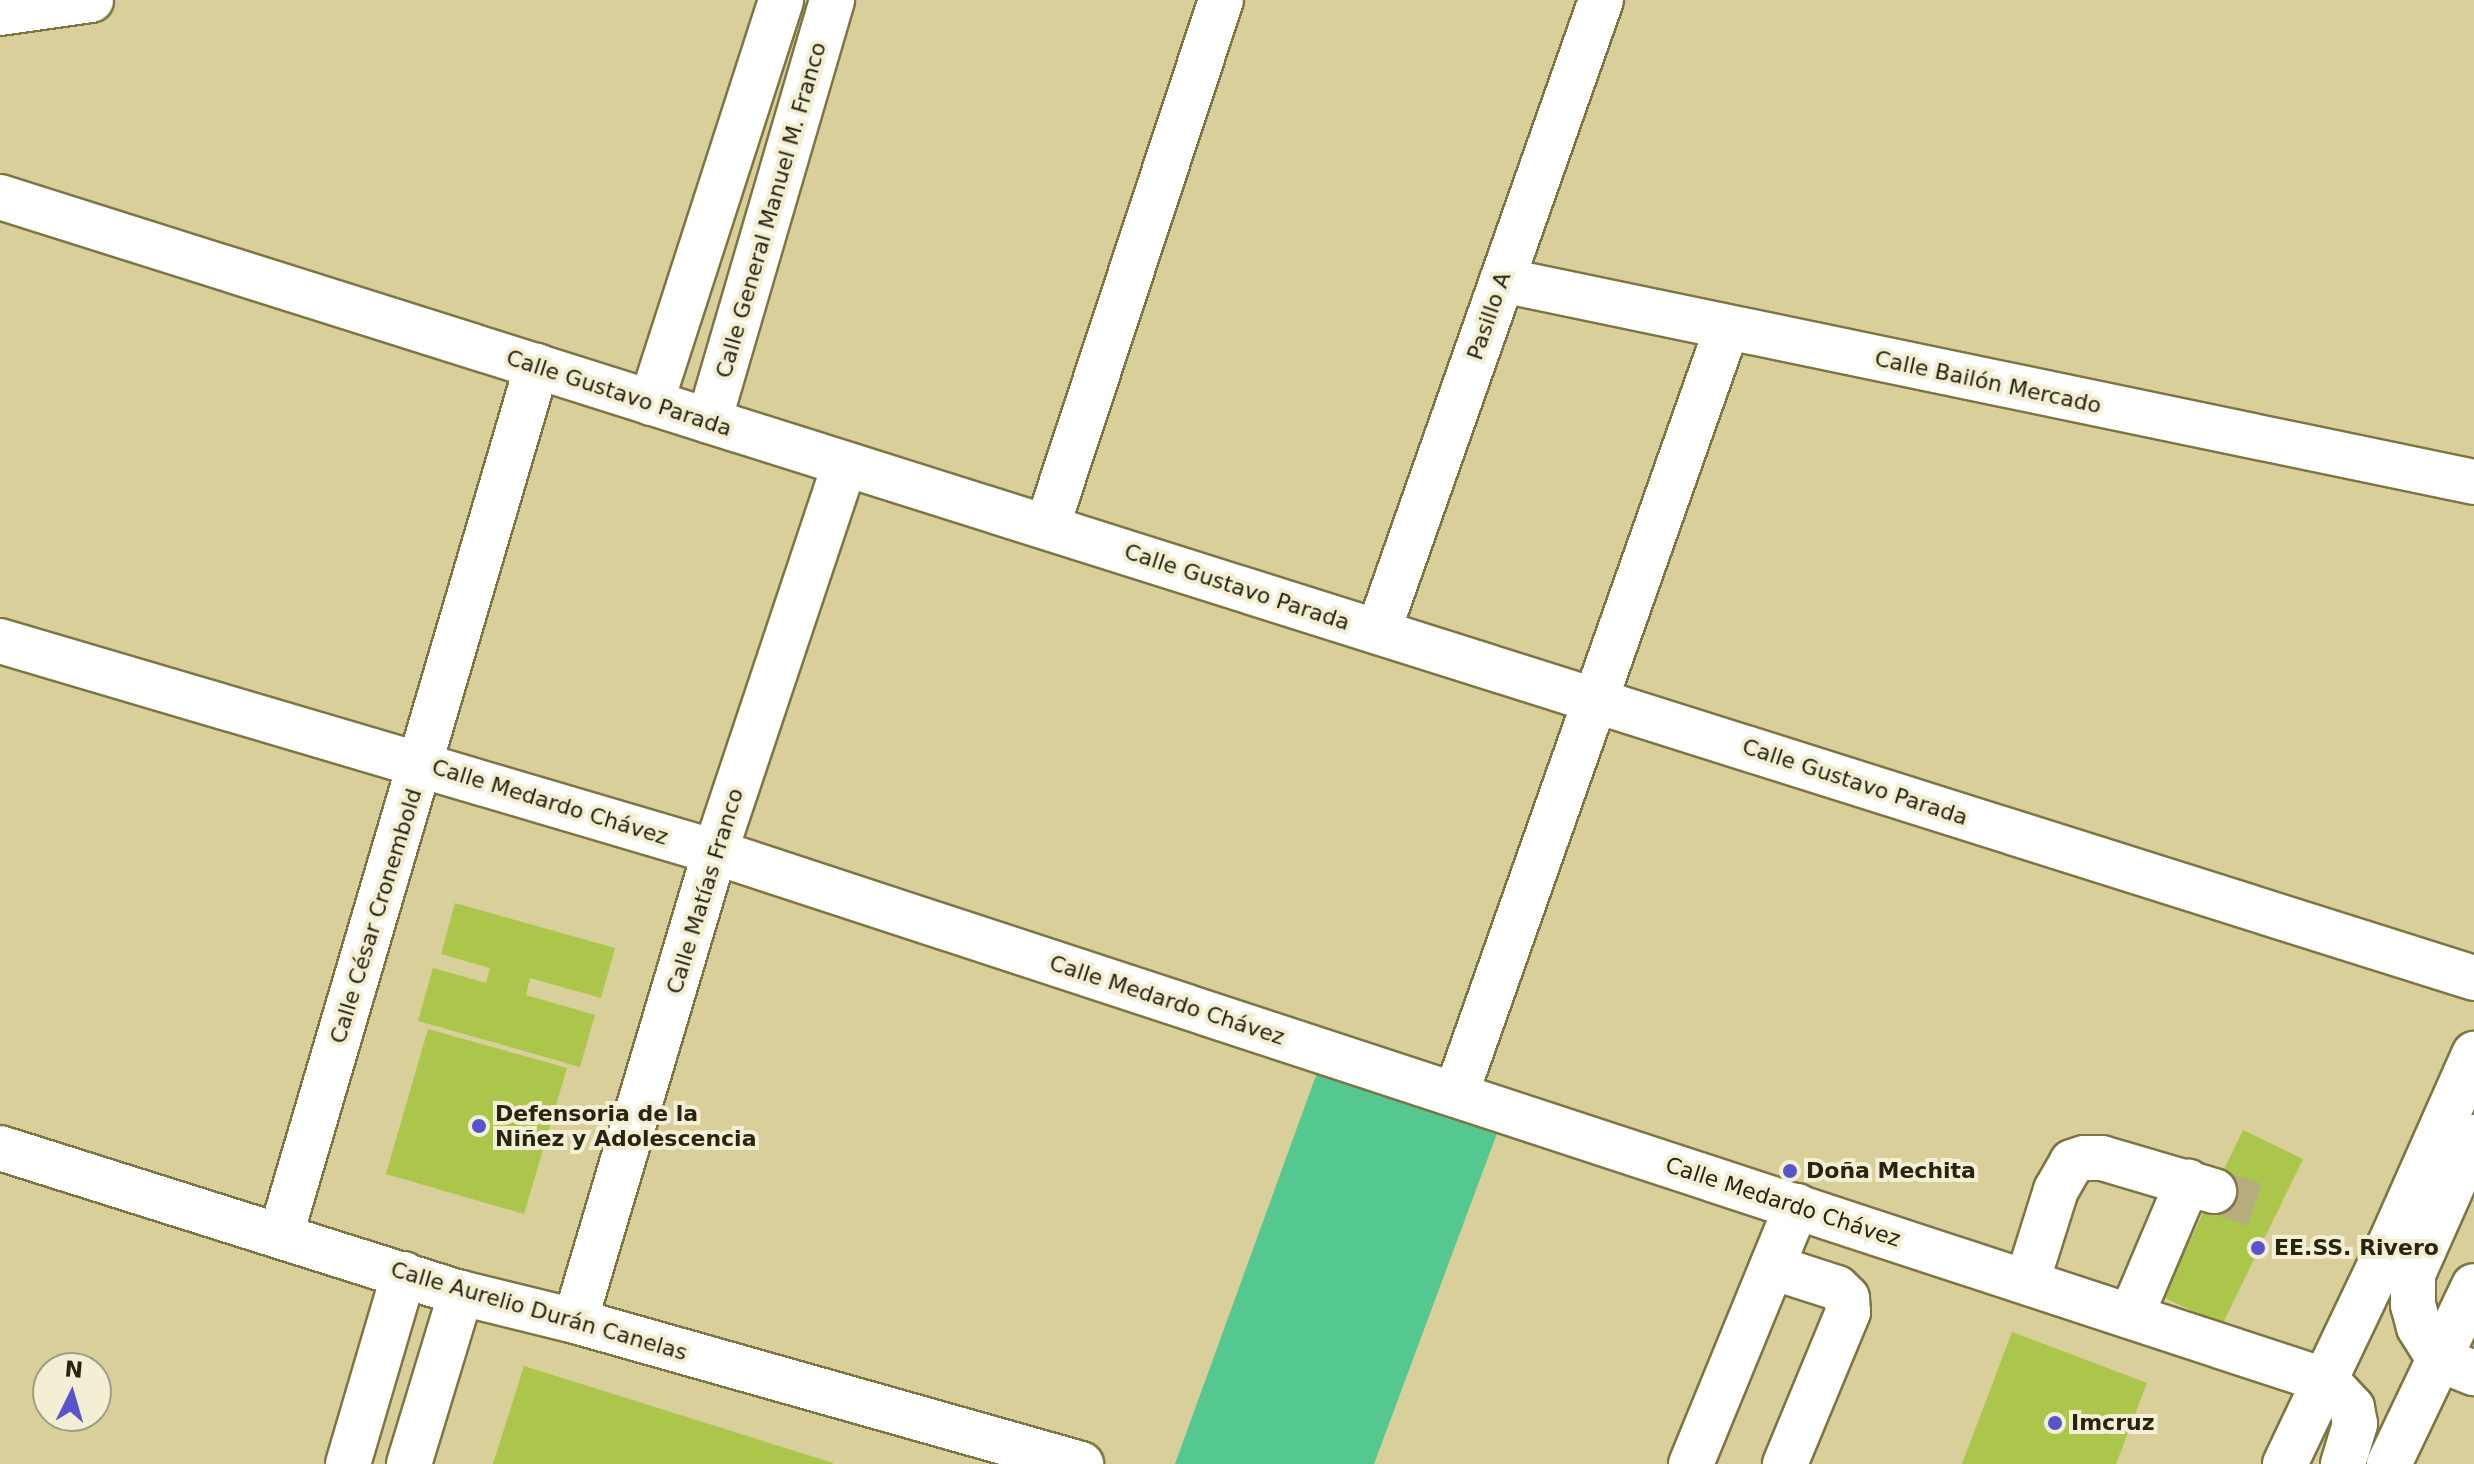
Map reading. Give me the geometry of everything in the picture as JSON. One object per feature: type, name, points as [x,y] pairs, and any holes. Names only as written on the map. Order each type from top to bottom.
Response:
[{"type":"street","points":[[0,13],[91,0]]},
{"type":"street","points":[[651,403],[781,0]]},
{"type":"street","name":"Calle General Manuel M. Franco","points":[[709,421],[832,0]]},
{"type":"street","points":[[1047,527],[1221,0]]},
{"type":"street","name":"Pasillo A","points":[[1378,632],[1601,0]]},
{"type":"street","name":"Calle Gustavo Parada","points":[[0,197],[2474,978]]},
{"type":"street","name":"Calle Bailón Mercado","points":[[1502,280],[2474,482]]},
{"type":"street","points":[[1456,1094],[1727,328]]},
{"type":"street","name":"Calle César Cronembold","points":[[281,1234],[537,366]]},
{"type":"street","name":"Calle Matías Franco","points":[[575,1321],[715,852],[845,464]]},
{"type":"street","name":"Calle Medardo Chávez","points":[[0,641],[715,852],[2327,1381]]},
{"type":"street","points":[[2285,1464],[2327,1381],[2474,1054]]},
{"type":"street","points":[[2457,1366],[2419,1327],[2413,1305],[2413,1274],[2474,1137]]},
{"type":"street","name":"Calle Aurelio Durán Canelas","points":[[0,1148],[461,1293],[575,1321],[1081,1464]]},
{"type":"street","points":[[2027,1282],[2056,1190],[2072,1162],[2102,1158],[2201,1187],[2131,1316]]},
{"type":"street","points":[[1691,1464],[1797,1206]]},
{"type":"street","points":[[1772,1267],[1837,1288],[1847,1298],[1848,1312],[1785,1464]]},
{"type":"street","points":[[404,1274],[352,1451],[410,1459],[461,1293]]},
{"type":"street","points":[[2389,1464],[2457,1366],[2471,1303]]},
{"type":"street","points":[[2327,1381],[2352,1408],[2355,1424],[2343,1464]]},
{"type":"green space","points":[[1318,1070],[1499,1128],[1374,1464],[1175,1464]]},
{"type":"building","points":[[455,903],[615,948],[601,998],[530,978],[526,995],[595,1015],[580,1067],[418,1021],[433,968],[486,983],[490,968],[441,954]]},
{"type":"building","points":[[428,1029],[567,1068],[524,1214],[386,1174]]},
{"type":"building","points":[[2243,1130],[2303,1159],[2222,1325],[2163,1297]]},
{"type":"building","name":"Imcruz","points":[[2012,1332],[2147,1383],[2116,1464],[1962,1464]]},
{"type":"building","points":[[524,1366],[833,1463],[833,1464],[493,1464]]},
{"type":"tunnel","points":[[2214,1191],[2255,1205]]},
{"type":"place","name":"Defensoria de la Niñez y Adolescencia","points":[[479,1126]]},
{"type":"place","name":"Doña Mechita","points":[[1790,1171]]},
{"type":"place","name":"EE.SS. Rivero","points":[[2258,1248]]},
{"type":"place","name":"Imcruz","points":[[2055,1423]]}]
